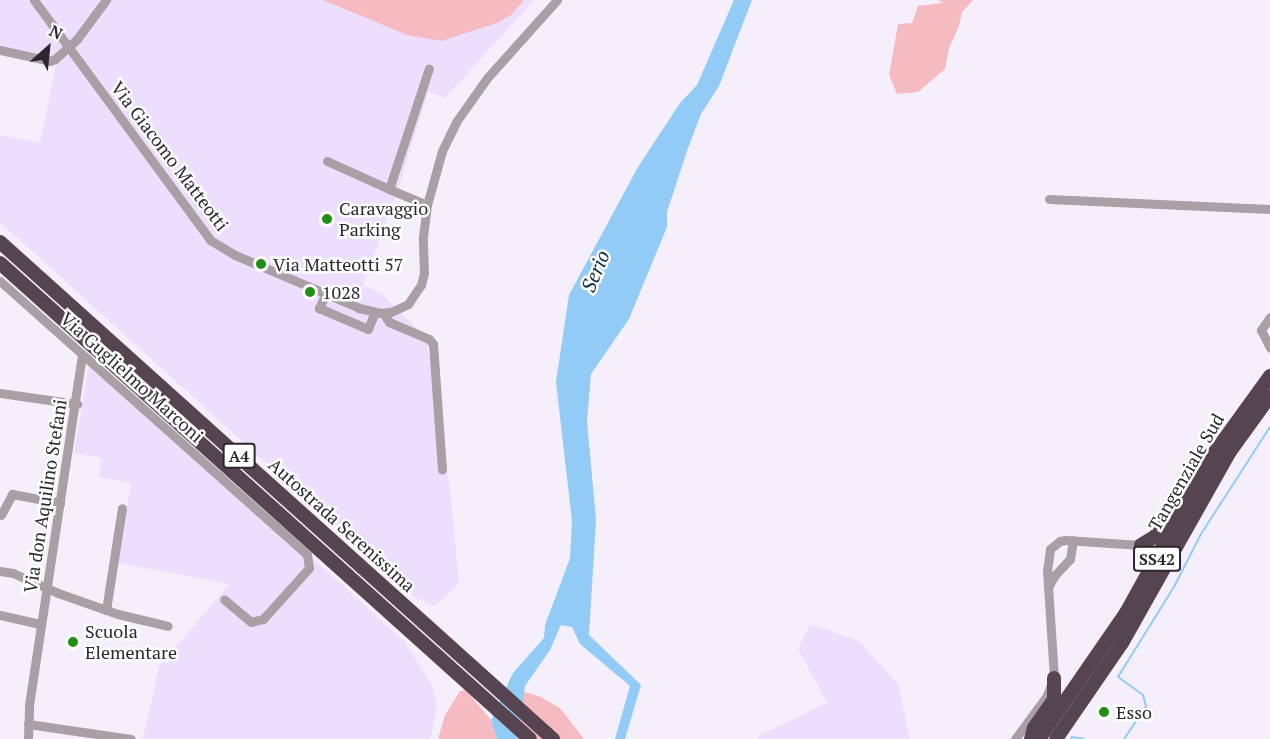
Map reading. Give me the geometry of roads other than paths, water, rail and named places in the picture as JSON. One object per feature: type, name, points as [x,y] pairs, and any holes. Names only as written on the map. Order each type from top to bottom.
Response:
[{"type":"highway","name":"Autostrada Serenissima","points":[[0,242],[553,739]]},
{"type":"highway","name":"Autostrada Serenissima","points":[[0,263],[530,739]]},
{"type":"highway","name":"Tangenziale Sud","points":[[1039,739],[1126,613],[1235,421],[1270,376]]},
{"type":"highway","name":"Tangenziale Sud","points":[[1056,739],[1122,644],[1229,453],[1270,396]]},
{"type":"highway","points":[[1141,545],[1156,536],[1180,490],[1199,481]]},
{"type":"highway","points":[[1031,739],[1034,728],[1054,699],[1054,678]]},
{"type":"street","name":"Via Giacomo Matteotti","points":[[33,0],[210,240],[226,251],[326,293],[379,312],[389,322],[429,339],[433,345],[442,470]]},
{"type":"street","points":[[0,50],[50,61],[68,47],[106,0]]},
{"type":"street","points":[[326,293],[319,308],[368,329],[379,312],[408,303],[421,285],[424,273],[423,237],[426,205],[442,151],[456,122],[481,85],[557,0]]},
{"type":"street","points":[[389,189],[429,68]]},
{"type":"street","points":[[327,161],[426,205]]},
{"type":"street","points":[[1049,199],[1270,209]]},
{"type":"street","name":"Via Guglielmo Marconi","points":[[0,281],[307,555],[309,568],[263,619],[251,622],[224,598]]},
{"type":"street","points":[[1269,347],[1261,330],[1270,318]]},
{"type":"street","name":"Via don Aquilino Stefani","points":[[28,739],[40,624],[76,404],[86,359]]},
{"type":"street","points":[[0,393],[76,404]]},
{"type":"street","points":[[1,515],[12,494],[60,503]]},
{"type":"street","points":[[105,610],[122,508]]},
{"type":"street","points":[[1015,739],[1046,697],[1054,678],[1047,571],[1050,549],[1060,541],[1073,540],[1141,545]]},
{"type":"street","points":[[1048,587],[1054,575],[1071,559],[1073,540]]},
{"type":"street","points":[[0,571],[46,586],[57,593],[105,610],[168,626]]},
{"type":"street","points":[[0,615],[40,624]]},
{"type":"street","points":[[28,724],[132,739]]},
{"type":"water","name":"Serio","points":[[734,0],[752,0],[719,86],[701,114],[687,151],[667,212],[667,227],[629,319],[591,374],[587,421],[596,520],[589,635],[641,685],[625,739],[615,739],[630,686],[580,644],[572,627],[561,625],[550,650],[525,686],[518,739],[497,739],[491,720],[513,673],[544,638],[545,625],[570,558],[572,521],[556,382],[569,295],[638,167],[680,103],[697,85]]},
{"type":"waterway","points":[[1124,739],[1146,706],[1143,695],[1118,677],[1175,585],[1201,534],[1270,427]]},
{"type":"waterway","points":[[1071,739],[1072,737],[1084,739]]},
{"type":"place","name":"Caravaggio Parking","points":[[327,219]]},
{"type":"place","name":"Via Matteotti 57","points":[[261,264]]},
{"type":"place","name":"1028","points":[[310,292]]},
{"type":"place","name":"Scuola Elementare","points":[[73,642]]},
{"type":"place","name":"Esso","points":[[1104,712]]}]
